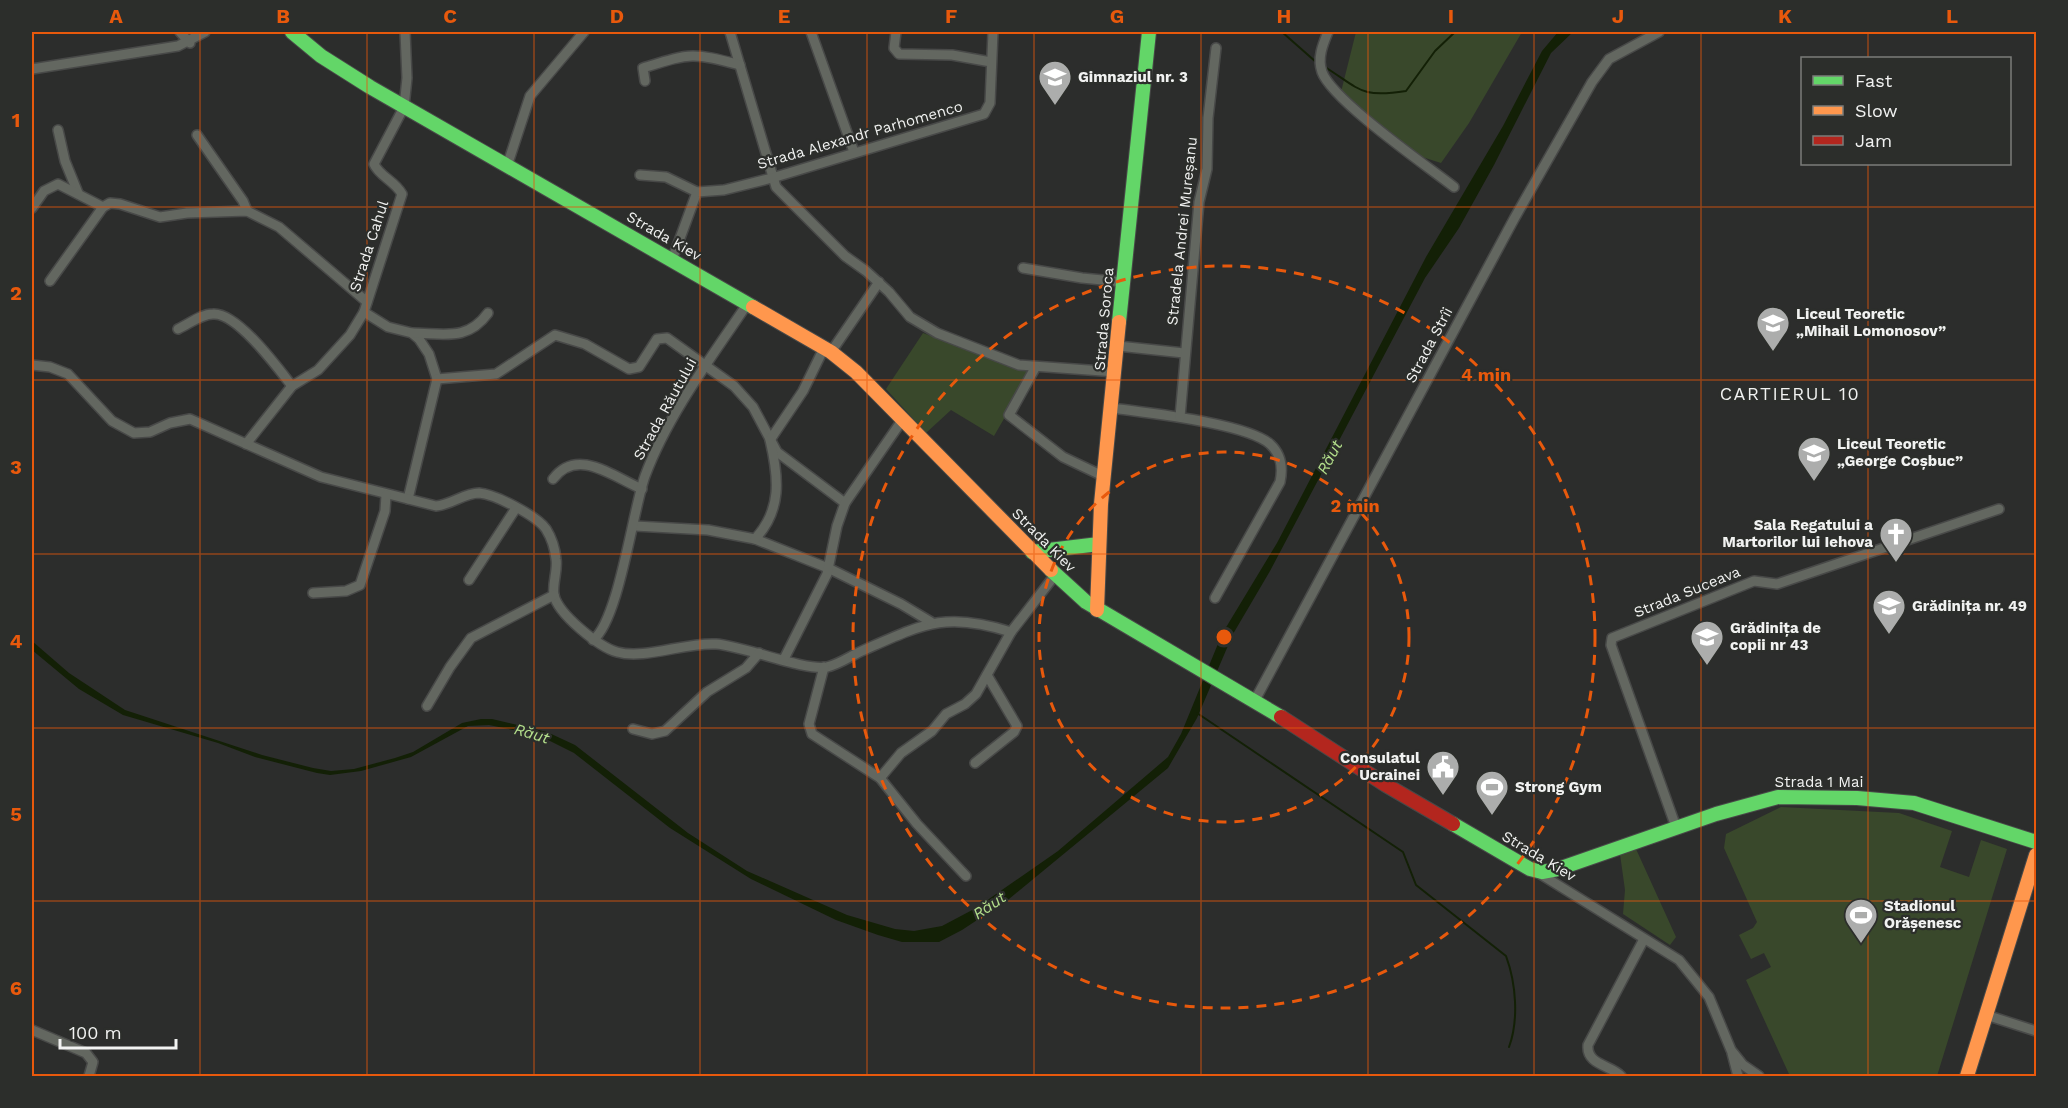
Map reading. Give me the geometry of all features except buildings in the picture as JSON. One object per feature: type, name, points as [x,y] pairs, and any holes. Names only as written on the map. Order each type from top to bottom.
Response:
[{"type":"main road","name":"Strada Kiev","points":[[292,32],[338,67],[404,107],[828,350],[856,372],[903,418],[1055,575],[1097,610],[1255,700],[1386,785],[1535,871]]},
{"type":"main road","name":"Strada Soroca","points":[[1097,610],[1099,544],[1148,32]]},
{"type":"main road","points":[[1032,552],[1099,544]]},
{"type":"main road","name":"Strada 1 Mai","points":[[1535,871],[1565,867],[1676,827],[1762,800],[1857,798],[1925,805],[2037,842]]},
{"type":"main road","points":[[1967,1077],[2037,855]]},
{"type":"street","points":[[180,32],[189,43]]},
{"type":"street","points":[[32,69],[147,52],[189,43],[205,32]]},
{"type":"street","name":"Strada Cahul","points":[[246,444],[292,386],[311,375],[328,361],[350,335],[365,307],[402,194],[395,183],[376,169],[374,164],[404,107],[407,78],[405,32]]},
{"type":"street","points":[[507,166],[530,96],[584,32]]},
{"type":"street","points":[[730,32],[772,178],[780,192],[828,240],[879,282],[909,317],[926,328],[1011,363],[1035,368],[1116,372]]},
{"type":"street","points":[[810,32],[854,152]]},
{"type":"street","points":[[896,32],[894,48],[899,54],[952,55],[991,62]]},
{"type":"street","name":"Strada Alexandr Parhomenco","points":[[697,192],[724,190],[772,178],[984,114],[990,103],[993,32]]},
{"type":"street","points":[[1328,32],[1320,62],[1328,82],[1377,128],[1454,188]]},
{"type":"street","name":"Strada Strîi","points":[[1255,700],[1514,219],[1592,82],[1609,59],[1659,32]]},
{"type":"street","name":"Stradela Andrei Mureșanu","points":[[1180,417],[1199,202],[1207,169],[1216,48]]},
{"type":"street","points":[[645,81],[643,68],[682,56],[708,56],[740,65]]},
{"type":"street","points":[[58,130],[65,161],[78,193]]},
{"type":"street","points":[[197,135],[243,201],[247,211]]},
{"type":"street","points":[[640,175],[666,177],[697,192],[672,260]]},
{"type":"street","points":[[32,208],[44,191],[56,184],[103,207]]},
{"type":"street","points":[[50,281],[103,207],[110,203],[160,217],[187,213],[247,211],[279,227],[388,327],[412,333],[464,334],[478,326],[488,313]]},
{"type":"street","points":[[1023,268],[1123,282]]},
{"type":"street","points":[[754,539],[770,521],[776,505],[775,459],[770,440],[828,350],[879,282]]},
{"type":"street","name":"Strada Răutului","points":[[593,640],[605,624],[635,526],[642,489],[657,452],[707,365],[748,303]]},
{"type":"street","points":[[178,329],[210,314],[228,317],[259,347],[292,386]]},
{"type":"street","points":[[408,499],[437,379],[429,354],[412,333]]},
{"type":"street","points":[[437,379],[496,374],[555,335],[585,344],[629,369],[639,366],[657,339],[661,337],[707,365],[734,386],[753,407],[770,440],[785,459],[845,503]]},
{"type":"street","points":[[1118,346],[1184,352]]},
{"type":"street","points":[[32,365],[50,367],[68,374],[112,421],[134,433],[150,432],[170,423],[190,419],[321,477],[386,495],[445,505],[468,495],[482,493],[516,508],[540,522],[553,544],[556,560],[554,595],[561,608],[593,640],[614,651],[627,654],[699,644],[717,644],[824,668],[909,629],[932,622],[968,622],[1011,632]]},
{"type":"street","points":[[1035,368],[1009,415],[1063,457],[1105,477]]},
{"type":"street","points":[[1112,408],[1180,417],[1242,430],[1265,440],[1274,447],[1282,464],[1280,482],[1215,598]]},
{"type":"street","points":[[784,659],[828,568],[837,526],[845,503],[903,418]]},
{"type":"street","points":[[553,479],[568,464],[582,462],[642,489]]},
{"type":"street","points":[[313,593],[346,591],[360,585],[385,511],[386,495]]},
{"type":"street","points":[[470,579],[516,508]]},
{"type":"street","name":"Strada Suceava","points":[[1676,827],[1611,645],[1612,638],[1754,581],[1777,585],[1999,509]]},
{"type":"street","points":[[635,526],[708,530],[754,539],[828,568],[890,598],[932,622]]},
{"type":"street","points":[[880,778],[901,753],[932,731],[946,714],[969,701],[987,675],[1011,632],[1055,575]]},
{"type":"street","points":[[427,706],[450,666],[471,638],[554,595]]},
{"type":"street","points":[[633,729],[652,734],[665,731],[707,693],[746,668],[759,653]]},
{"type":"street","points":[[824,668],[810,730],[816,738],[880,778],[911,817],[966,876]]},
{"type":"street","points":[[975,763],[1007,738],[1017,726],[987,675]]},
{"type":"street","name":"Strada Kiev","points":[[1535,871],[1678,960],[1709,997],[1731,1050],[1755,1076]]},
{"type":"street","points":[[1621,1077],[1589,1056],[1588,1045],[1644,939]]},
{"type":"street","points":[[1986,1015],[2037,1031]]},
{"type":"street","points":[[32,1030],[86,1053],[93,1062],[90,1077]]},
{"type":"street","points":[[1731,1050],[1738,1077]]},
{"type":"shaded area","points":[[1356,32],[1522,32],[1469,123],[1441,163],[1419,156],[1340,96]]},
{"type":"shaded area","points":[[923,333],[1031,372],[994,436],[951,410],[926,433],[886,389]]},
{"type":"shaded area","name":"Stadionul Orășenesc","points":[[1781,807],[1899,813],[1952,831],[1940,867],[1969,877],[1981,840],[2007,849],[1937,1076],[1798,1076],[1789,1074],[1746,980],[1771,967],[1764,953],[1751,959],[1739,935],[1753,928],[1757,922],[1724,848],[1726,834]]},
{"type":"shaded area","points":[[1636,849],[1676,937],[1670,945],[1623,914],[1625,890],[1620,854]]},
{"type":"water","name":"Răut","points":[[1558,32],[1573,32],[1551,53],[1459,228],[1425,278],[1270,571],[1233,634],[1197,718],[1168,768],[1009,899],[962,930],[939,942],[902,942],[878,935],[836,920],[751,879],[670,828],[574,753],[538,735],[489,725],[468,726],[411,757],[361,771],[330,775],[317,773],[255,757],[218,743],[123,715],[79,689],[32,650],[32,641],[69,673],[125,710],[262,755],[331,771],[354,769],[413,752],[462,723],[481,719],[492,719],[547,732],[575,745],[688,833],[747,871],[847,915],[895,929],[914,931],[942,926],[976,908],[1058,851],[1168,757],[1181,734],[1222,634],[1277,543],[1426,257],[1503,126],[1542,51]]},
{"type":"waterway","points":[[1282,32],[1316,62]]},
{"type":"waterway","points":[[1325,67],[1355,87],[1370,93],[1406,91],[1435,51],[1455,32]]},
{"type":"waterway","points":[[1197,713],[1403,852],[1416,885],[1506,956],[1515,1002],[1514,1025],[1509,1047]]},
{"type":"traffic: fast","points":[[292,32],[321,56],[370,87],[753,307]]},
{"type":"traffic: fast","points":[[1119,322],[1149,32]]},
{"type":"traffic: fast","points":[[1032,552],[1099,544]]},
{"type":"traffic: fast","points":[[1051,570],[1086,602],[1281,717]]},
{"type":"traffic: fast","points":[[1453,824],[1530,869],[1542,872],[1558,869],[1716,814],[1778,797],[1857,798],[1914,803],[2036,842]]},
{"type":"traffic: slow","points":[[753,307],[831,352],[856,372],[1051,570]]},
{"type":"traffic: slow","points":[[1097,610],[1101,504],[1119,322]]},
{"type":"traffic: slow","points":[[1967,1076],[2036,855]]},
{"type":"traffic: jam","points":[[1281,717],[1386,785],[1453,824]]},
{"type":"place","name":"Gimnaziul nr. 3","points":[[1055,106]]},
{"type":"place","name":"Liceul Teoretic „Mihail Lomonosov”","points":[[1773,352]]},
{"type":"place","name":"Liceul Teoretic „George Coșbuc”","points":[[1814,482]]},
{"type":"place","name":"Sala Regatului a Martorilor lui Iehova","points":[[1896,563]]},
{"type":"place","name":"Grădinița nr. 49","points":[[1889,635]]},
{"type":"place","name":"Grădinița de copii nr 43","points":[[1707,666]]},
{"type":"place","name":"Consulatul Ucrainei","points":[[1443,796]]},
{"type":"place","name":"Strong Gym","points":[[1492,816]]},
{"type":"place","name":"Stadionul Orășenesc","points":[[1861,944]]},
{"type":"district","name":"CARTIERUL 10","points":[[1790,394]]}]
